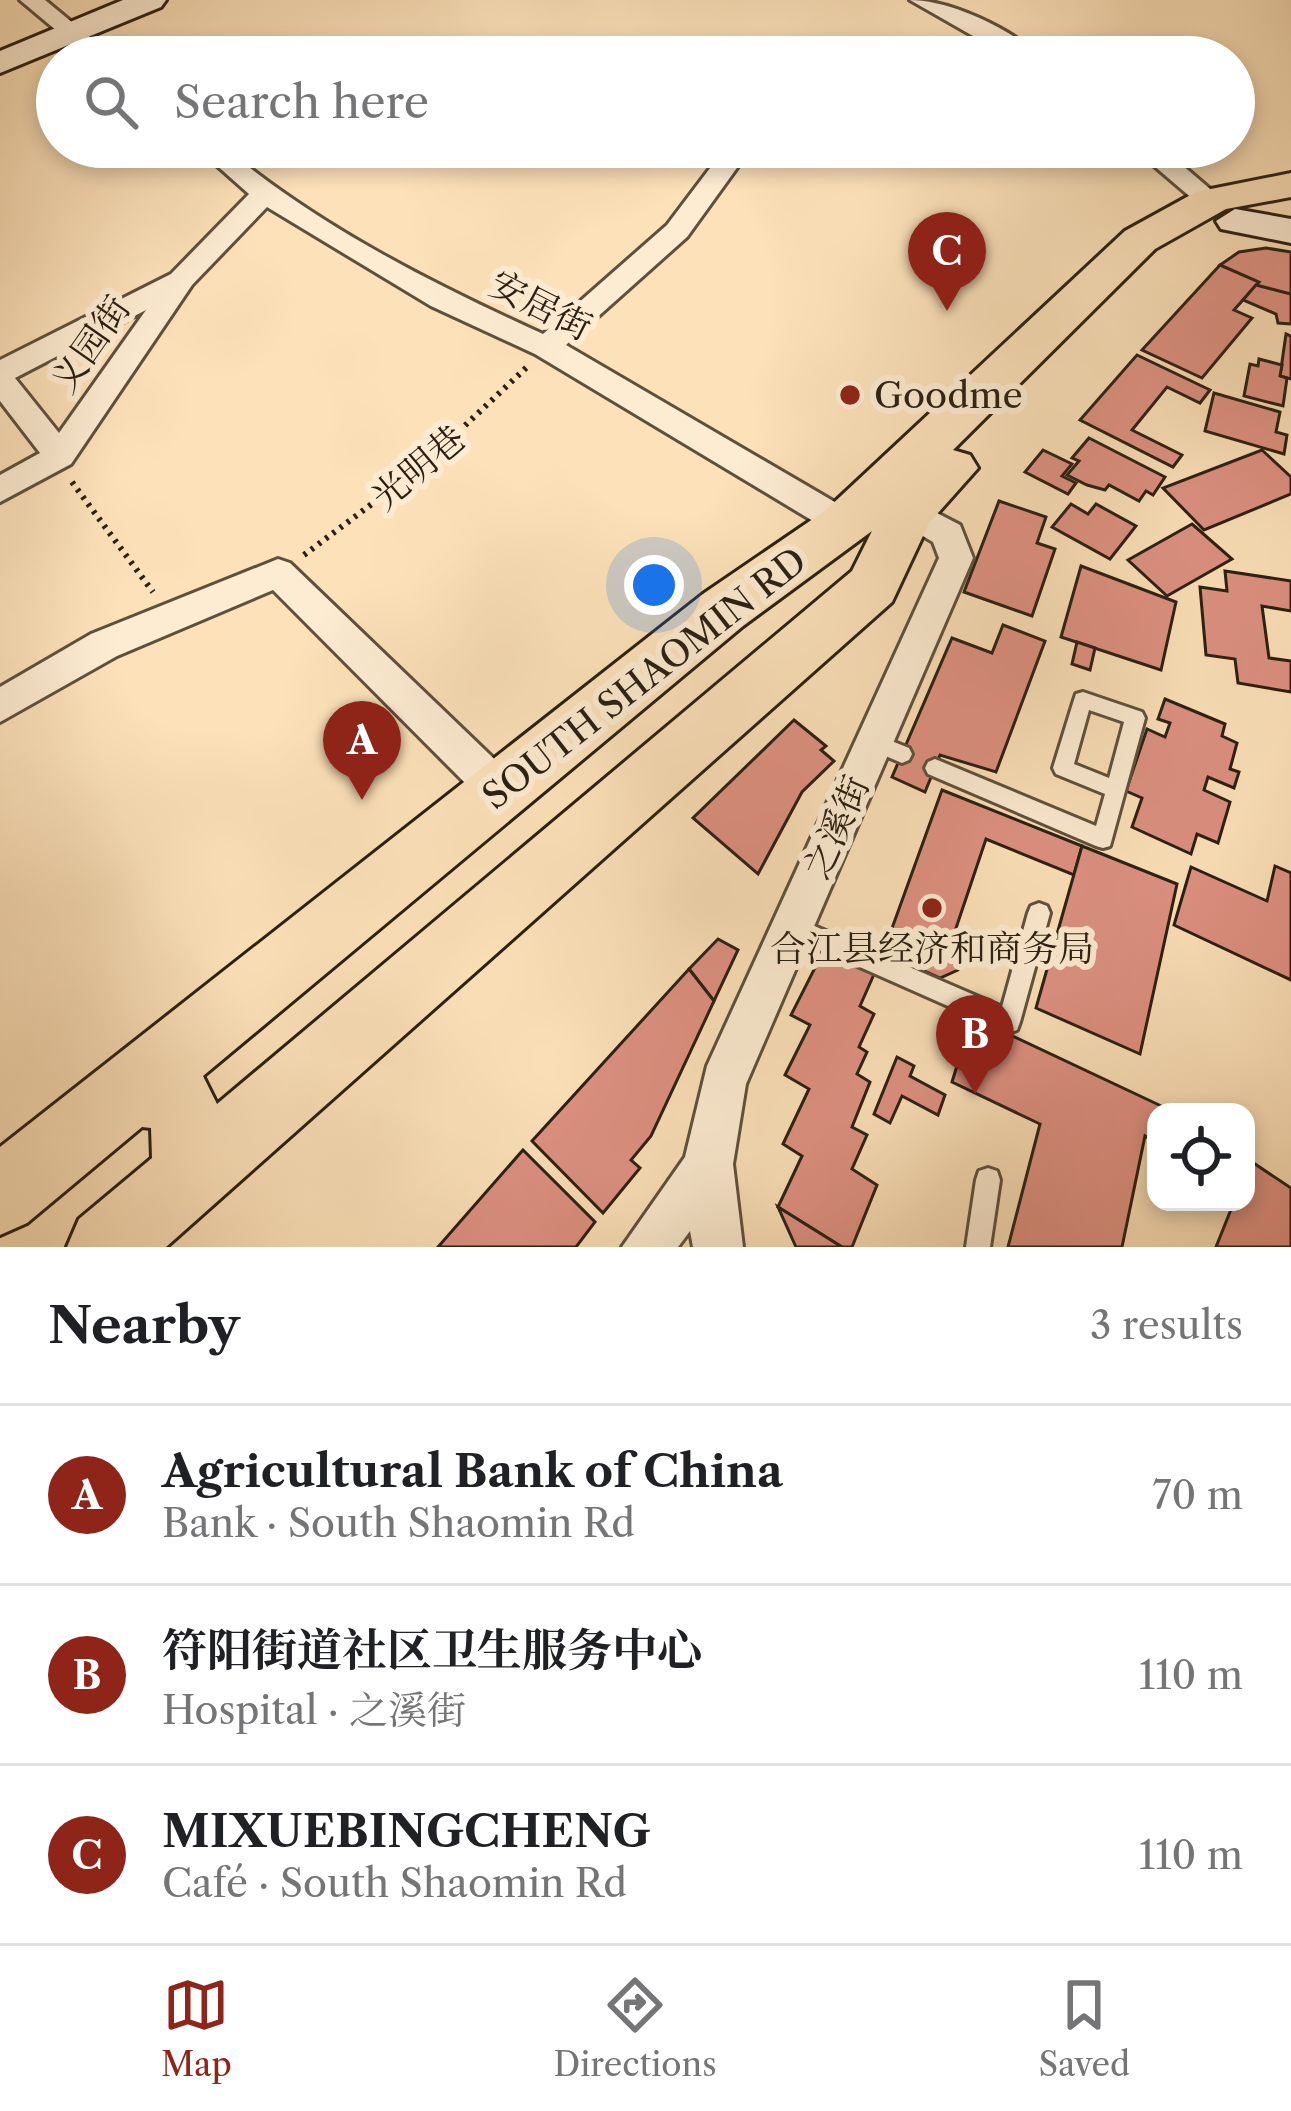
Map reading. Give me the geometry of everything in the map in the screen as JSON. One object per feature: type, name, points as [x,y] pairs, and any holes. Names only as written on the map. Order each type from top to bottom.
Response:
[{"type":"main road","name":"SOUTH SHAOMIN RD","points":[[107,1247],[872,586],[908,511],[1165,260],[1201,235],[1223,211],[1291,184]]},
{"type":"main road","name":"SOUTH SHAOMIN RD","points":[[0,1196],[740,597],[845,524],[1167,219],[1291,208]]},
{"type":"main road","points":[[129,1090],[169,1092],[183,1108],[192,1145],[188,1177]]},
{"type":"street","points":[[31,0],[78,36]]},
{"type":"street","points":[[64,36],[150,0]]},
{"type":"street","points":[[921,0],[991,36]]},
{"type":"street","points":[[0,64],[36,48]]},
{"type":"street","name":"安居街","points":[[233,168],[263,194],[441,299],[546,347],[845,524]]},
{"type":"street","points":[[546,347],[677,231],[724,168]]},
{"type":"street","points":[[1171,168],[1223,211],[1291,231]]},
{"type":"street","name":"义园街","points":[[0,490],[58,458],[182,279],[263,194]]},
{"type":"street","name":"义园街","points":[[0,376],[182,279]]},
{"type":"street","points":[[0,376],[58,458]]},
{"type":"street","name":"之溪街","points":[[718,1247],[708,1205],[707,1168],[724,1082],[791,926],[888,748],[956,558],[948,534],[908,511]]},
{"type":"street","points":[[0,706],[104,645],[174,620],[278,573],[499,790]]},
{"type":"street","name":"之溪街","points":[[647,1247],[707,1168]]},
{"type":"lane","points":[[935,768],[1103,839],[1135,718],[1083,700],[1063,768],[1114,788]]},
{"type":"lane","points":[[791,926],[1009,1022],[1039,913]]},
{"type":"lane","points":[[978,1247],[988,1180]]},
{"type":"path","name":"光明巷","points":[[278,573],[421,467],[546,347]]},
{"type":"path","points":[[58,458],[174,620]]},
{"type":"building","points":[[1266,248],[1291,252],[1291,294],[1269,292],[1220,265],[1239,252]]},
{"type":"building","points":[[1220,265],[1259,282],[1234,310],[1252,318],[1202,378],[1142,350]]},
{"type":"building","points":[[1256,285],[1291,294],[1291,324],[1278,323],[1276,314],[1243,300]]},
{"type":"building","points":[[1286,334],[1291,336],[1291,379],[1280,376]]},
{"type":"building","points":[[1137,355],[1210,390],[1200,403],[1167,387],[1132,430],[1182,455],[1173,467],[1080,420]]},
{"type":"building","points":[[1259,359],[1282,365],[1280,376],[1287,378],[1283,406],[1244,396],[1250,364],[1258,366]]},
{"type":"building","points":[[1214,393],[1280,412],[1276,432],[1287,435],[1284,454],[1205,431]]},
{"type":"building","points":[[1089,438],[1165,477],[1153,495],[1146,491],[1139,501],[1109,485],[1105,490],[1067,475],[1079,461],[1072,458]]},
{"type":"building","points":[[1043,450],[1072,464],[1062,476],[1076,483],[1068,494],[1025,472]]},
{"type":"building","points":[[1262,450],[1291,477],[1291,494],[1204,530],[1163,488]]},
{"type":"building","points":[[999,501],[1046,517],[1037,543],[1055,549],[1032,616],[964,592]]},
{"type":"building","points":[[1071,504],[1088,514],[1096,504],[1136,526],[1110,559],[1052,527]]},
{"type":"building","points":[[1192,524],[1232,559],[1167,596],[1128,560]]},
{"type":"building","points":[[1081,566],[1176,602],[1161,670],[1061,637]]},
{"type":"building","points":[[1225,571],[1291,581],[1291,611],[1262,606],[1269,658],[1291,661],[1291,692],[1238,683],[1235,659],[1206,655],[1200,587],[1227,591]]},
{"type":"building","points":[[1003,625],[1045,641],[996,772],[940,755],[925,792],[892,777],[952,638],[992,653]]},
{"type":"building","points":[[1077,642],[1095,648],[1090,670],[1072,664]]},
{"type":"building","points":[[1165,699],[1225,724],[1222,736],[1237,743],[1230,769],[1239,772],[1234,788],[1208,777],[1204,790],[1230,802],[1218,843],[1197,834],[1191,854],[1132,827],[1142,798],[1126,791],[1147,729],[1165,737],[1170,723],[1158,719]]},
{"type":"building","points":[[794,720],[826,746],[821,750],[834,761],[802,792],[758,874],[693,818]]},
{"type":"building","name":"合江县经济和商务局","points":[[942,790],[1082,846],[1074,875],[986,839],[952,940],[966,946],[958,970],[940,978],[896,958],[887,942]]},
{"type":"building","points":[[1082,846],[1177,884],[1140,1054],[1036,1008]]},
{"type":"building","points":[[1275,866],[1291,873],[1291,980],[1174,925],[1191,867],[1267,901]]},
{"type":"building","points":[[718,939],[738,950],[714,1001],[689,969]]},
{"type":"building","points":[[826,946],[875,972],[860,1006],[874,1014],[859,1047],[867,1052],[857,1074],[870,1082],[852,1127],[867,1135],[852,1169],[877,1185],[852,1247],[842,1247],[778,1207],[802,1156],[783,1144],[809,1089],[785,1075],[810,1025],[791,1015]]},
{"type":"building","points":[[689,969],[714,1001],[651,1136],[631,1160],[640,1168],[603,1213],[532,1141]]},
{"type":"building","points":[[972,1017],[1155,1103],[1147,1103],[1147,1137],[1122,1247],[1008,1247],[1040,1124],[952,1082]]},
{"type":"building","points":[[897,1057],[914,1066],[910,1076],[945,1095],[938,1115],[902,1096],[890,1123],[874,1114]]},
{"type":"building","points":[[523,1150],[595,1222],[576,1247],[438,1247]]},
{"type":"building","points":[[1255,1164],[1291,1188],[1291,1247],[1216,1247],[1230,1211],[1255,1211]]},
{"type":"building","points":[[778,1207],[842,1247],[796,1247]]},
{"type":"place","name":"MIXUEBINGCHENG","points":[[947,311]]},
{"type":"place","name":"Goodme","points":[[850,395]]},
{"type":"place","name":"Agricultural Bank of China","points":[[362,800]]},
{"type":"place","name":"合江县经济和商务局","points":[[932,908]]},
{"type":"place","name":"符阳街道社区卫生服务中心","points":[[975,1094]]}]
